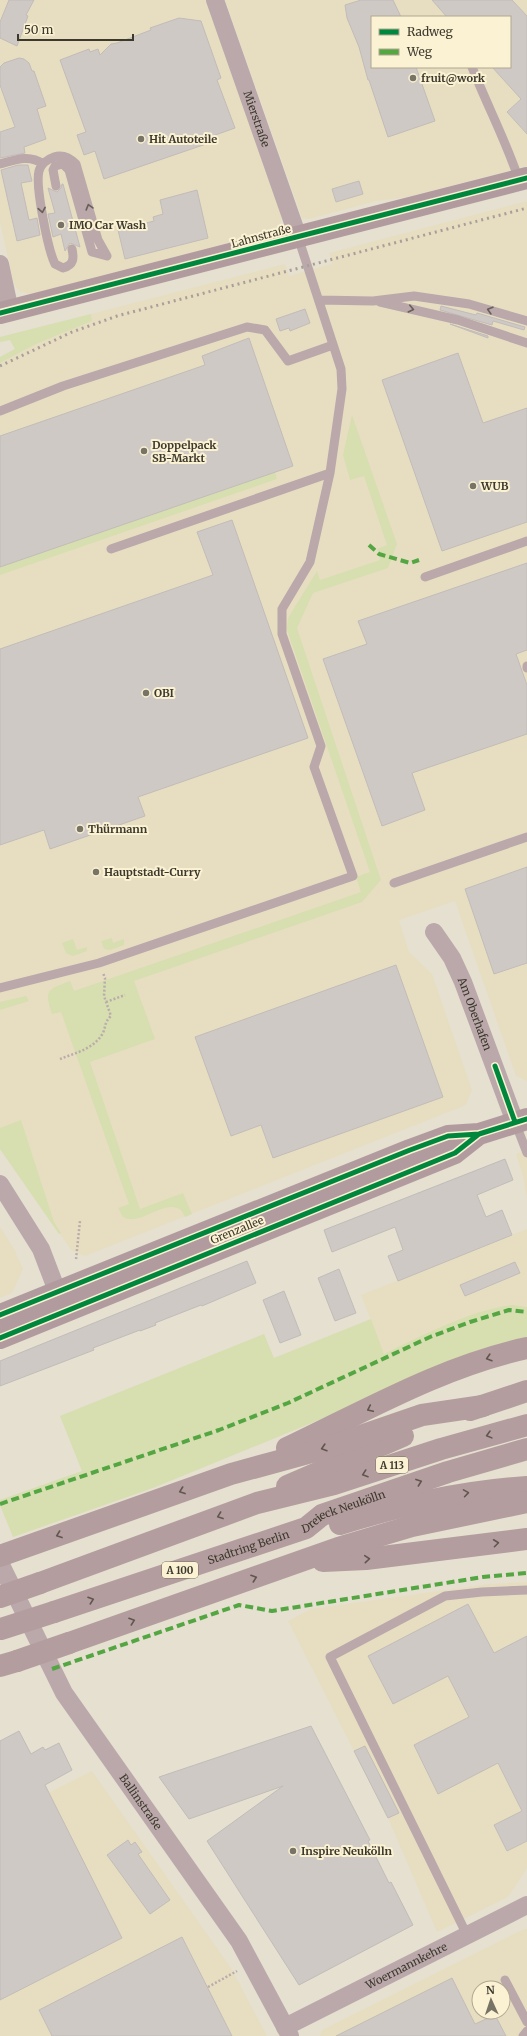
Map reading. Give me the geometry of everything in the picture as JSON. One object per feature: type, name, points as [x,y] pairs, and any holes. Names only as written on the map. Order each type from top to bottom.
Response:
[{"type":"highway","points":[[232,1474],[413,1388],[481,1361],[527,1348]]},
{"type":"highway","points":[[0,1597],[257,1503],[303,1478],[446,1418],[527,1391]]},
{"type":"highway","points":[[0,1556],[232,1474],[323,1448],[422,1415],[483,1406]]},
{"type":"highway","name":"A 113","points":[[257,1503],[334,1484],[441,1448],[527,1425]]},
{"type":"highway","name":"Dreieck Neukölln","points":[[306,1528],[322,1515],[448,1472],[527,1449]]},
{"type":"highway","name":"Dreieck Neukölln","points":[[306,1528],[323,1530],[396,1507],[468,1493],[527,1487]]},
{"type":"highway","points":[[9,1663],[69,1644],[300,1563],[338,1548],[412,1526],[527,1502]]},
{"type":"highway","name":"Stadtring Berlin","points":[[1,1630],[306,1528]]},
{"type":"highway","points":[[300,1563],[366,1559],[527,1539]]},
{"type":"main road","name":"Lahnstraße","points":[[5,312],[523,179]]},
{"type":"main road","name":"Grenzallee","points":[[0,1315],[423,1145],[448,1136],[479,1134],[521,1120]]},
{"type":"main road","name":"Grenzallee","points":[[0,1338],[66,1312],[164,1270],[455,1153],[479,1134]]},
{"type":"street","name":"Mierstraße","points":[[215,0],[298,237]]},
{"type":"street","points":[[0,264],[5,312]]},
{"type":"street","name":"Am Oberhafen","points":[[434,932],[452,958],[521,1120]]},
{"type":"street","points":[[0,1184],[41,1249],[66,1312]]},
{"type":"street","name":"Ballinstraße","points":[[0,1563],[64,1693],[235,1936],[251,1962],[288,2031]]},
{"type":"street","name":"Woermannkehre","points":[[288,2031],[467,1935],[527,1905]]},
{"type":"lane","points":[[472,68],[488,108],[512,160],[523,179]]},
{"type":"lane","points":[[56,186],[53,170],[55,166],[63,164],[69,170],[92,252],[107,256],[98,240],[76,164],[72,160],[61,156],[55,156],[43,164],[39,171],[38,186],[55,264],[63,268],[72,264],[74,260],[72,249]]},
{"type":"lane","points":[[0,164],[26,157],[36,159],[43,164]]},
{"type":"lane","points":[[0,988],[99,963],[353,876],[314,767],[321,746],[282,634],[282,609],[310,562],[330,473],[342,389],[341,369],[298,237]]},
{"type":"lane","points":[[319,300],[373,301],[414,296],[469,304],[527,321]]},
{"type":"lane","points":[[373,301],[458,320],[527,342]]},
{"type":"lane","points":[[0,411],[63,386],[247,327],[265,330],[288,361],[333,345]]},
{"type":"lane","points":[[111,549],[330,473]]},
{"type":"lane","points":[[425,577],[527,541]]},
{"type":"lane","points":[[394,883],[527,837]]},
{"type":"lane","points":[[521,1120],[527,1152]]},
{"type":"lane","points":[[467,1935],[330,1657],[445,1596],[482,1592],[527,1590]]},
{"type":"lane","points":[[511,1991],[527,2022]]},
{"type":"lane","points":[[523,2036],[527,2031]]},
{"type":"path","points":[[60,1059],[84,1050],[98,1041],[104,1031],[105,1023],[111,1016],[106,1002],[103,985],[105,978],[99,963]]},
{"type":"path","points":[[106,1002],[125,995]]},
{"type":"path","points":[[76,1259],[80,1221]]},
{"type":"path","points":[[208,1987],[238,1971]]},
{"type":"shaded area","points":[[0,0],[206,0],[281,215],[281,222],[278,227],[268,233],[31,294],[20,292],[14,284],[0,222]]},
{"type":"shaded area","points":[[225,0],[527,0],[527,166],[407,197],[376,201],[309,219],[302,218]]},
{"type":"shaded area","points":[[527,201],[527,1081],[516,1076],[455,901],[399,920],[409,952],[432,974],[472,1090],[466,1105],[85,1256],[72,1251],[0,1149],[0,363],[36,344],[92,321],[91,314],[285,264],[289,276],[332,264],[329,253]]},
{"type":"shaded area","points":[[527,1150],[527,1199],[523,1176],[516,1154]]},
{"type":"shaded area","points":[[0,1227],[13,1247],[23,1269],[12,1293],[0,1298]]},
{"type":"shaded area","points":[[527,1229],[527,1307],[503,1306],[490,1309],[432,1331],[384,1354],[361,1295]]},
{"type":"shaded area","points":[[527,1582],[527,1868],[508,1897],[437,1932],[388,1818],[288,1621],[311,1609],[489,1584]]},
{"type":"shaded area","points":[[92,1771],[231,1968],[267,2036],[0,2036],[0,1817]]},
{"type":"shaded area","points":[[524,1929],[527,1929],[527,2036],[320,2036],[322,2030]]},
{"type":"green space","points":[[91,314],[92,321],[36,344],[0,363],[0,357],[15,349],[10,340],[0,342],[0,337]]},
{"type":"green space","points":[[352,415],[397,544],[388,568],[313,593],[297,628],[381,880],[362,902],[134,981],[155,1039],[90,1062],[140,1209],[183,1193],[192,1214],[185,1217],[181,1210],[174,1207],[167,1207],[145,1216],[130,1219],[123,1217],[118,1208],[129,1204],[61,1012],[52,1014],[48,1000],[49,992],[56,986],[70,981],[74,991],[361,892],[356,877],[370,872],[287,630],[288,618],[317,571],[320,580],[380,560],[377,549],[387,545],[364,476],[350,480],[343,455]]},
{"type":"green space","points":[[275,472],[277,479],[0,575],[0,567]]},
{"type":"green space","points":[[112,938],[113,943],[124,939],[124,945],[110,950],[104,949],[101,941]]},
{"type":"green space","points":[[73,939],[77,950],[87,947],[87,951],[73,956],[66,953],[62,943]]},
{"type":"green space","points":[[26,996],[29,1001],[0,1010],[0,1002]]},
{"type":"green space","points":[[21,1120],[54,1222],[61,1233],[59,1234],[0,1149],[0,1128]]},
{"type":"green space","points":[[513,1305],[527,1307],[527,1337],[478,1350],[319,1420],[153,1488],[13,1537],[0,1505],[0,1500],[82,1471],[60,1416],[264,1334],[274,1358],[371,1319],[384,1354],[465,1317],[498,1307]]},
{"type":"building","points":[[9,0],[34,0],[26,15],[28,16],[17,46],[0,38],[0,22]]},
{"type":"building","points":[[361,0],[393,0],[401,16],[371,16],[371,68],[416,68],[435,121],[388,137],[368,80],[359,47],[347,18],[345,5]]},
{"type":"building","points":[[432,0],[512,0],[527,16],[527,134],[507,112],[521,99],[493,68],[511,68],[511,16],[446,16]]},
{"type":"building","points":[[179,18],[201,21],[221,78],[217,80],[235,128],[204,139],[206,144],[104,179],[95,151],[84,155],[77,135],[86,132],[60,60],[89,49],[90,52],[98,49],[100,55],[111,44],[151,30],[150,28]]},
{"type":"building","points":[[19,58],[24,59],[29,63],[32,71],[34,71],[46,106],[37,109],[46,139],[24,147],[25,153],[0,158],[0,132],[15,127],[0,85],[0,67],[4,63]]},
{"type":"building","points":[[18,165],[28,165],[32,181],[21,183],[29,220],[37,218],[40,235],[17,241],[1,170]]},
{"type":"building","points":[[359,181],[363,194],[336,202],[332,189]]},
{"type":"building","name":"IMO Car Wash","points":[[62,184],[80,247],[70,243],[65,251],[61,234],[53,237],[48,214],[55,213],[48,188],[57,192],[61,188]]},
{"type":"building","points":[[197,190],[208,238],[125,259],[118,230],[154,221],[153,217],[163,214],[160,200]]},
{"type":"building","points":[[441,306],[476,315],[477,313],[525,327],[524,330],[493,321],[492,325],[440,310]]},
{"type":"building","points":[[305,309],[310,323],[290,331],[289,328],[280,331],[276,319]]},
{"type":"building","points":[[450,324],[488,336],[488,338]]},
{"type":"building","name":"Doppelpack SB-Markt","points":[[249,338],[293,466],[0,567],[0,436],[205,365],[202,356]]},
{"type":"building","name":"WUB","points":[[458,353],[483,423],[527,408],[527,522],[442,551],[382,380]]},
{"type":"building","name":"OBI","points":[[232,520],[308,738],[138,797],[145,816],[50,849],[44,830],[0,845],[0,649],[213,575],[197,532]]},
{"type":"building","points":[[527,563],[527,650],[516,654],[527,685],[527,734],[412,773],[425,810],[382,826],[323,659],[367,644],[358,621]]},
{"type":"building","points":[[527,867],[527,963],[494,974],[465,889]]},
{"type":"building","points":[[396,965],[443,1097],[273,1158],[261,1125],[231,1136],[195,1037]]},
{"type":"building","points":[[505,1159],[513,1180],[477,1195],[486,1217],[502,1210],[512,1235],[398,1281],[388,1256],[403,1250],[395,1227],[332,1252],[324,1230]]},
{"type":"building","points":[[247,1261],[256,1283],[202,1306],[201,1305],[155,1323],[156,1325],[93,1348],[94,1350],[0,1386],[0,1361]]},
{"type":"building","points":[[515,1262],[520,1273],[465,1296],[460,1285]]},
{"type":"building","points":[[339,1269],[356,1313],[335,1321],[318,1278]]},
{"type":"building","points":[[284,1291],[301,1335],[280,1343],[263,1300]]},
{"type":"building","points":[[468,1604],[494,1653],[527,1636],[527,1841],[507,1851],[494,1825],[522,1811],[498,1763],[438,1794],[414,1745],[469,1717],[448,1676],[393,1704],[368,1656]]},
{"type":"building","name":"Inspire Neukölln","points":[[311,1726],[370,1840],[368,1841],[389,1883],[391,1882],[413,1925],[299,1985],[207,1841],[283,1786],[189,1819],[159,1777]]},
{"type":"building","points":[[19,1731],[31,1754],[43,1747],[45,1750],[59,1743],[72,1770],[45,1785],[122,1938],[0,2000],[0,1741]]},
{"type":"building","points":[[365,1746],[399,1813],[388,1818],[354,1751]]},
{"type":"building","points":[[128,1840],[131,1845],[135,1842],[142,1852],[138,1854],[170,1900],[150,1914],[107,1855]]},
{"type":"building","points":[[182,1937],[232,2036],[52,2036],[39,2010]]},
{"type":"building","points":[[452,1978],[471,2016],[471,2020],[473,2020],[475,2024],[484,2020],[498,2020],[506,2036],[336,2036]]},
{"type":"railway","points":[[0,366],[72,332],[117,316],[527,208]]},
{"type":"marked path","points":[[369,545],[379,554],[410,563],[419,560]]},
{"type":"marked path","points":[[0,1504],[219,1430],[288,1403],[430,1337],[470,1322],[509,1310],[527,1312]]},
{"type":"marked path","points":[[52,1669],[239,1605],[272,1611],[483,1577],[527,1573]]},
{"type":"cycle path","points":[[0,313],[527,178]]},
{"type":"cycle path","points":[[495,1066],[515,1122]]},
{"type":"cycle path","points":[[0,1315],[410,1150],[448,1136],[479,1134],[527,1119]]},
{"type":"cycle path","points":[[0,1338],[455,1153],[479,1134]]},
{"type":"place","name":"fruit@work","points":[[413,78]]},
{"type":"place","name":"Hit Autoteile","points":[[141,139]]},
{"type":"place","name":"IMO Car Wash","points":[[61,225]]},
{"type":"place","name":"Doppelpack SB-Markt","points":[[144,451]]},
{"type":"place","name":"WUB","points":[[473,486]]},
{"type":"place","name":"OBI","points":[[146,693]]},
{"type":"place","name":"Thürmann","points":[[80,829]]},
{"type":"place","name":"Hauptstadt-Curry","points":[[96,872]]},
{"type":"place","name":"Inspire Neukölln","points":[[293,1851]]}]
